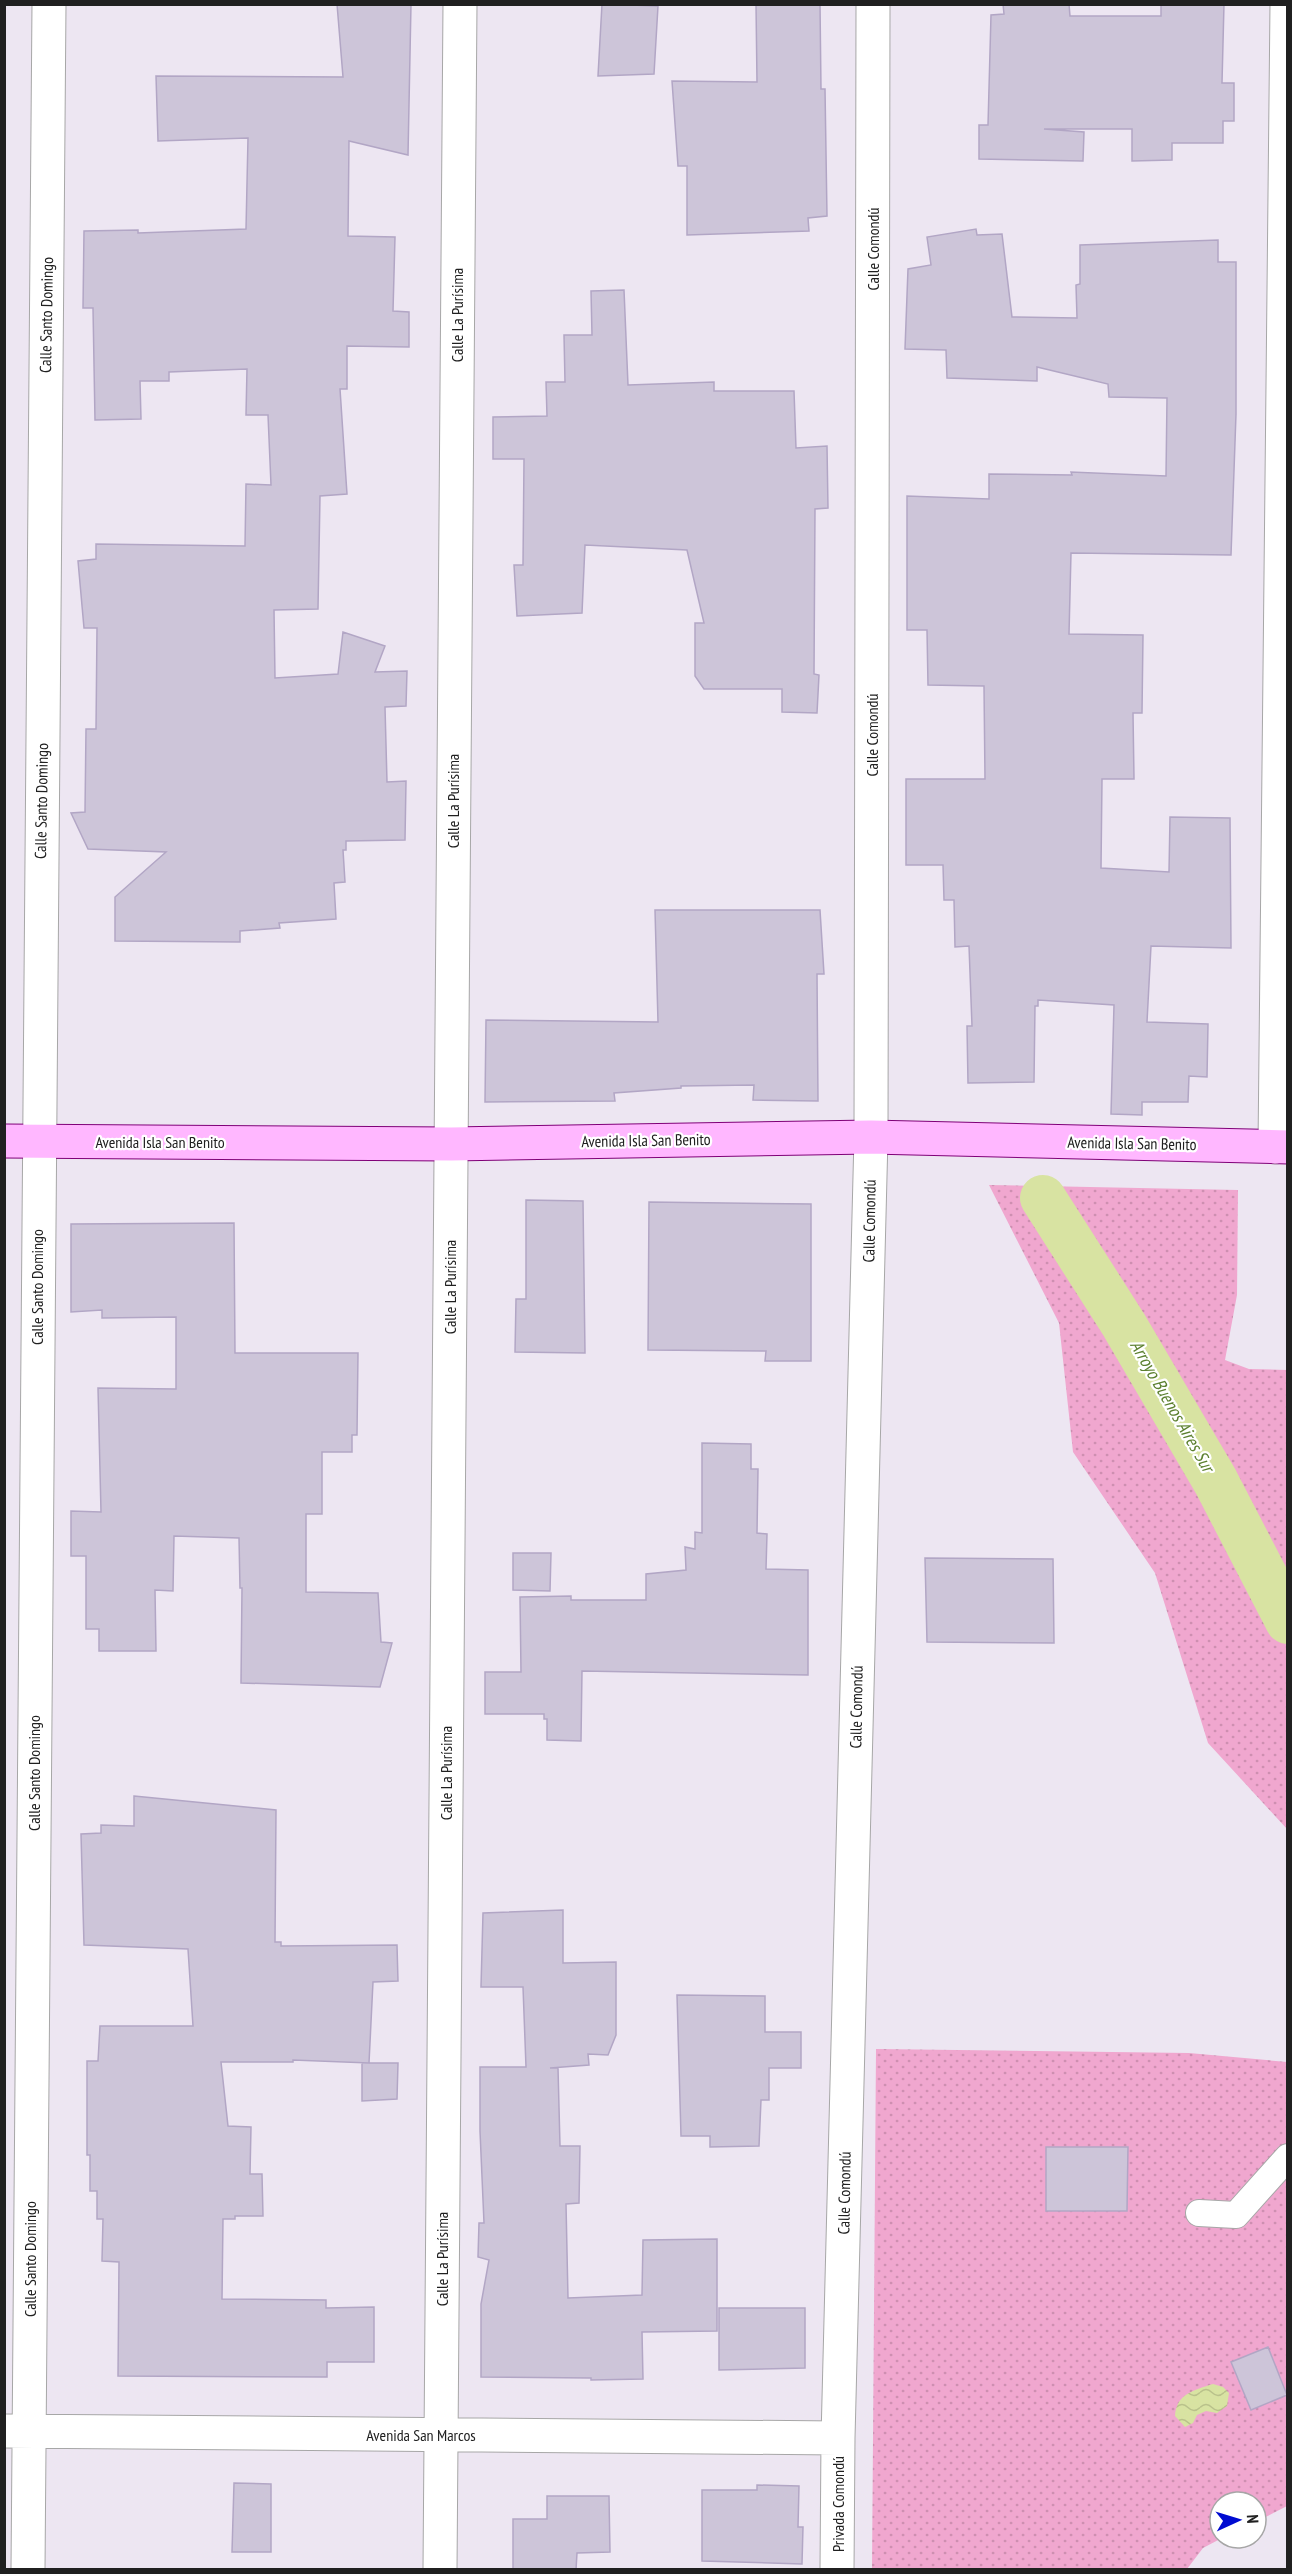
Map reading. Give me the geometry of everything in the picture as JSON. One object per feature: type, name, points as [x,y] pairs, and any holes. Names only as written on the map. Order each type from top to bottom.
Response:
[{"type":"main road","name":"Avenida Isla San Benito","points":[[4,1141],[451,1144],[871,1137],[1281,1147]]},
{"type":"street","name":"Calle Santo Domingo","points":[[28,2570],[17,2431],[38,1142],[49,4]]},
{"type":"street","name":"Calle La Purísima","points":[[440,2570],[460,4]]},
{"type":"street","name":"Calle Comondú","points":[[838,2438],[871,1137],[873,4]]},
{"type":"street","points":[[1281,1147],[1287,4]]},
{"type":"street","name":"Avenida San Marcos","points":[[17,2431],[838,2438]]},
{"type":"street","name":"Privada Comondú","points":[[837,2570],[838,2438]]},
{"type":"lane","points":[[1199,2213],[1236,2215],[1287,2157]]},
{"type":"shaded area","points":[[989,1185],[1238,1190],[1237,1295],[1225,1360],[1249,1369],[1287,1370],[1287,1829],[1208,1743],[1155,1573],[1073,1452],[1059,1323]]},
{"type":"shaded area","points":[[876,2049],[1189,2053],[1287,2062],[1287,2506],[1268,2516],[1268,2490],[1208,2490],[1208,2545],[1203,2548],[1187,2569],[872,2570]]},
{"type":"water","points":[[1213,2384],[1223,2387],[1229,2393],[1227,2406],[1217,2413],[1206,2411],[1197,2415],[1193,2423],[1185,2427],[1175,2416],[1182,2398],[1199,2388]]},
{"type":"building","points":[[337,4],[411,4],[408,155],[349,141],[348,236],[395,237],[393,311],[409,312],[409,347],[347,346],[347,389],[340,389],[347,494],[320,496],[318,609],[274,610],[275,678],[338,674],[343,632],[385,646],[375,672],[407,671],[406,706],[385,707],[387,782],[406,781],[405,840],[346,841],[346,850],[343,850],[345,882],[334,883],[336,919],[279,923],[280,928],[240,931],[240,942],[115,941],[115,897],[166,852],[88,849],[71,813],[85,812],[86,729],[96,729],[97,628],[84,628],[78,561],[96,559],[96,544],[245,546],[246,484],[271,485],[268,415],[246,415],[247,369],[169,372],[169,381],[140,381],[141,419],[95,420],[93,308],[83,308],[84,231],[138,230],[138,233],[246,229],[248,138],[158,141],[156,76],[343,77]]},
{"type":"building","points":[[602,4],[658,6],[654,74],[598,76]]},
{"type":"building","points":[[756,4],[820,4],[821,89],[825,89],[827,216],[808,218],[809,231],[687,235],[687,166],[678,166],[672,81],[757,82]]},
{"type":"building","points":[[1003,4],[1069,4],[1070,16],[1161,16],[1161,4],[1224,4],[1222,83],[1234,83],[1234,121],[1223,121],[1223,143],[1172,143],[1172,160],[1132,161],[1132,129],[1044,129],[1084,132],[1083,161],[979,159],[979,125],[988,125],[991,15],[1004,14]]},
{"type":"building","points":[[976,229],[977,235],[1002,234],[1012,317],[1077,318],[1076,285],[1080,284],[1080,245],[1218,240],[1218,262],[1236,262],[1236,414],[1231,555],[1071,553],[1069,634],[1143,635],[1142,713],[1133,713],[1134,779],[1102,779],[1101,868],[1169,872],[1170,817],[1230,818],[1231,948],[1151,946],[1147,1022],[1208,1024],[1207,1077],[1189,1076],[1188,1102],[1142,1102],[1142,1115],[1111,1114],[1114,1005],[1038,1000],[1038,1006],[1035,1006],[1034,1082],[968,1083],[967,1026],[972,1026],[969,946],[955,947],[954,900],[944,900],[943,865],[906,865],[906,779],[985,779],[984,686],[928,685],[927,630],[907,630],[907,496],[989,499],[989,474],[1072,475],[1071,472],[1166,476],[1167,398],[1109,397],[1108,384],[1037,367],[1037,381],[947,378],[946,350],[905,349],[908,269],[931,265],[927,237]]},
{"type":"building","points":[[624,290],[628,385],[714,382],[714,391],[794,391],[796,448],[827,446],[828,508],[815,509],[814,674],[819,675],[817,713],[782,712],[782,689],[704,689],[695,676],[695,623],[704,623],[687,550],[585,545],[582,613],[517,616],[514,565],[523,565],[524,459],[493,459],[493,417],[547,416],[546,382],[565,382],[564,335],[592,335],[591,291]]},
{"type":"building","points":[[655,910],[820,910],[824,974],[817,974],[818,1101],[753,1100],[754,1085],[681,1086],[681,1088],[614,1093],[615,1101],[485,1102],[486,1020],[658,1022]]},
{"type":"building","points":[[526,1200],[583,1201],[585,1353],[515,1352],[516,1299],[526,1299]]},
{"type":"building","points":[[649,1202],[811,1204],[811,1361],[765,1361],[766,1351],[648,1350]]},
{"type":"building","points":[[234,1223],[235,1353],[358,1353],[357,1435],[352,1435],[352,1452],[322,1452],[322,1514],[306,1514],[306,1592],[378,1593],[381,1642],[392,1643],[380,1687],[241,1683],[242,1588],[240,1588],[239,1538],[174,1536],[173,1591],[155,1590],[156,1651],[99,1651],[99,1629],[86,1629],[86,1556],[71,1556],[71,1511],[101,1512],[98,1388],[176,1389],[176,1317],[102,1318],[102,1310],[71,1312],[71,1224]]},
{"type":"building","points":[[702,1443],[751,1444],[751,1469],[758,1469],[757,1533],[767,1534],[766,1569],[808,1570],[808,1675],[582,1671],[581,1741],[547,1740],[547,1719],[544,1719],[544,1714],[485,1714],[485,1672],[521,1672],[520,1597],[571,1596],[571,1600],[646,1600],[646,1574],[686,1570],[685,1547],[695,1549],[695,1532],[702,1533]]},
{"type":"building","points":[[513,1553],[551,1553],[550,1591],[513,1590]]},
{"type":"building","points":[[925,1558],[1053,1559],[1054,1643],[927,1642]]},
{"type":"building","points":[[134,1796],[276,1810],[275,1942],[281,1942],[281,1946],[397,1945],[398,1981],[373,1982],[369,2063],[293,2060],[293,2062],[221,2062],[228,2126],[251,2127],[250,2174],[262,2174],[263,2216],[235,2216],[235,2219],[223,2219],[222,2299],[326,2300],[326,2308],[374,2307],[374,2362],[327,2362],[327,2377],[118,2376],[119,2262],[102,2261],[103,2219],[97,2219],[97,2191],[90,2191],[90,2155],[87,2155],[87,2061],[98,2061],[100,2026],[193,2026],[188,1949],[84,1945],[81,1834],[101,1833],[101,1825],[134,1826]]},
{"type":"building","points":[[563,1910],[563,1963],[616,1962],[616,2035],[608,2055],[588,2054],[589,2065],[550,2068],[558,2068],[560,2146],[580,2146],[579,2203],[566,2204],[568,2298],[642,2295],[643,2240],[717,2239],[717,2331],[642,2332],[643,2379],[481,2377],[481,2304],[489,2260],[478,2257],[479,2223],[484,2223],[480,2067],[526,2067],[523,1987],[481,1987],[483,1913]]},
{"type":"building","points":[[677,1995],[765,1996],[765,2032],[801,2032],[801,2068],[769,2068],[769,2100],[761,2100],[759,2146],[710,2147],[710,2136],[681,2136]]},
{"type":"building","points":[[362,2063],[398,2063],[397,2099],[362,2101]]},
{"type":"building","points":[[1046,2147],[1128,2147],[1127,2211],[1046,2211]]},
{"type":"building","points":[[719,2308],[805,2308],[805,2368],[719,2370]]},
{"type":"building","points":[[1268,2347],[1287,2395],[1251,2410],[1231,2362]]},
{"type":"building","points":[[234,2483],[271,2484],[271,2552],[232,2552]]},
{"type":"building","points":[[757,2485],[799,2486],[798,2527],[803,2527],[802,2564],[702,2561],[702,2490],[757,2490]]},
{"type":"building","points":[[547,2496],[609,2496],[610,2552],[577,2553],[576,2570],[513,2570],[513,2519],[547,2519]]},
{"type":"waterway","name":"Arroyo Buenos Aires Sur","points":[[1043,1198],[1124,1325],[1216,1482],[1288,1621]]}]
